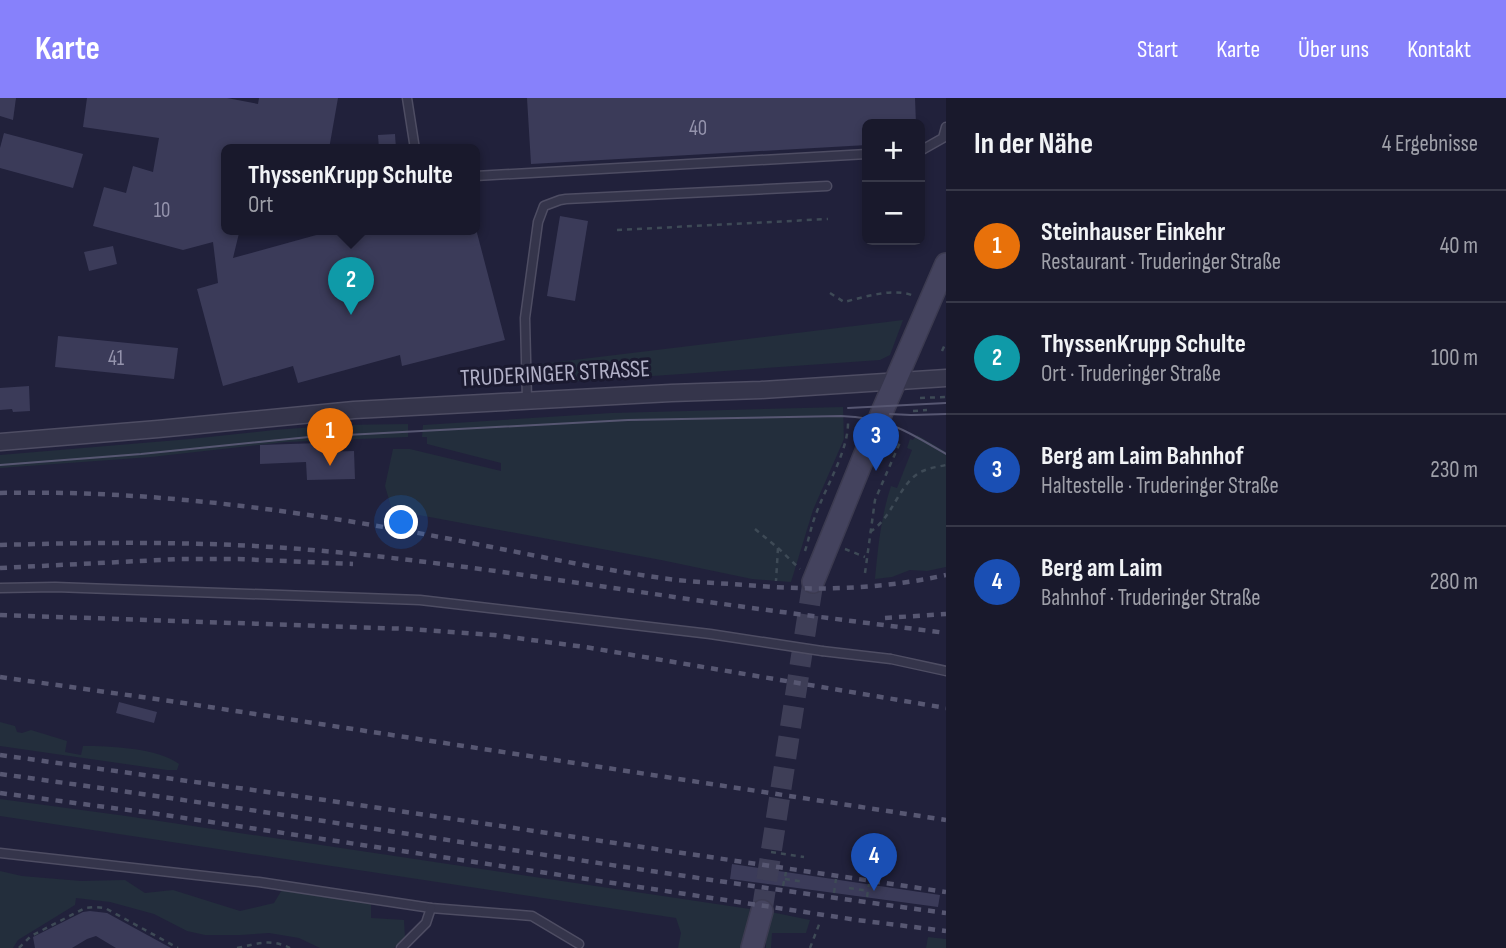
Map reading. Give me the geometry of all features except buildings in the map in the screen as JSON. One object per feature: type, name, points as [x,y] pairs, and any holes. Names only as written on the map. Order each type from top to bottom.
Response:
[{"type":"main road","points":[[807,576],[946,264]]},
{"type":"main road","points":[[752,948],[761,916],[762,948]]},
{"type":"street","name":"TRUDERINGER STRASSE","points":[[0,442],[354,410],[946,378]]},
{"type":"lane","points":[[407,98],[414,144]]},
{"type":"lane","points":[[925,148],[943,138],[946,127]]},
{"type":"lane","points":[[480,176],[862,154]]},
{"type":"lane","points":[[527,400],[525,318],[538,222],[544,206],[566,199],[827,186]]},
{"type":"lane","points":[[0,588],[55,587],[420,600],[710,634],[891,659],[946,671]]},
{"type":"lane","points":[[0,853],[259,882],[431,908],[532,916],[579,944]]},
{"type":"lane","points":[[401,948],[426,923],[431,908]]},
{"type":"path","points":[[617,230],[828,219]]},
{"type":"path","points":[[830,293],[844,302],[874,295],[900,293],[909,293],[917,298]]},
{"type":"path","points":[[943,351],[946,342]]},
{"type":"path","points":[[920,398],[946,397]]},
{"type":"path","points":[[913,411],[927,410]]},
{"type":"path","points":[[810,534],[844,446],[848,421]]},
{"type":"path","points":[[864,573],[876,500],[901,440]]},
{"type":"path","points":[[870,532],[881,525],[911,479],[921,471],[946,466]]},
{"type":"path","points":[[868,496],[876,500]]},
{"type":"path","points":[[755,529],[807,576]]},
{"type":"path","points":[[776,581],[778,548]]},
{"type":"path","points":[[771,852],[804,857]]},
{"type":"path","points":[[783,886],[786,872]]},
{"type":"path","points":[[785,879],[804,882]]},
{"type":"path","points":[[834,893],[836,879]]},
{"type":"path","points":[[867,897],[869,884]]},
{"type":"path","points":[[835,887],[840,888]]},
{"type":"path","points":[[849,888],[868,891]]},
{"type":"path","points":[[19,948],[31,936],[85,908],[95,907],[105,908],[178,948]]},
{"type":"path","points":[[810,948],[820,922]]},
{"type":"path","points":[[237,948],[270,942],[290,948]]},
{"type":"shaded area","points":[[903,320],[890,355],[880,360],[567,382],[557,377],[533,377],[533,365]]},
{"type":"shaded area","points":[[843,407],[844,439],[813,510],[791,582],[752,579],[392,510],[385,486],[393,449],[410,449],[501,471],[501,463],[427,444],[427,437],[422,437],[423,425],[611,413]]},
{"type":"shaded area","points":[[408,424],[408,437],[286,442],[151,457],[0,468],[0,455],[274,430]]},
{"type":"shaded area","points":[[917,435],[946,452],[946,567],[927,571],[910,570],[892,577],[875,579],[880,532],[891,486],[897,488],[912,450],[907,448],[910,439],[913,440]]},
{"type":"shaded area","points":[[0,722],[15,726],[17,732],[31,730],[67,741],[65,752],[81,755],[83,746],[120,747],[159,754],[179,764],[177,770],[167,770],[0,746]]},
{"type":"shaded area","points":[[0,799],[750,909],[742,948],[678,948],[681,933],[676,918],[0,816]]},
{"type":"shaded area","points":[[0,871],[22,876],[81,881],[125,880],[145,893],[173,890],[240,911],[274,903],[283,888],[371,901],[371,918],[404,920],[405,938],[394,948],[320,948],[299,938],[269,933],[205,935],[187,931],[154,914],[110,902],[76,898],[75,905],[18,940],[13,948],[0,948]]},
{"type":"shaded area","points":[[766,911],[810,920],[806,933],[772,933],[771,948],[766,948]]},
{"type":"shaded area","points":[[928,937],[946,939],[946,948],[926,948]]},
{"type":"tunnel","points":[[762,911],[813,582]]},
{"type":"tram line","points":[[848,408],[946,403]]},
{"type":"tram line","points":[[890,414],[946,414]]},
{"type":"tram line","points":[[0,465],[309,437],[628,420],[841,416],[871,419],[897,427],[946,454]]},
{"type":"railway","points":[[0,493],[100,494],[248,507],[428,535],[594,567],[693,581],[797,588],[846,588],[896,584],[946,575]]},
{"type":"railway","points":[[0,545],[195,544],[357,554],[946,633]]},
{"type":"railway","points":[[0,568],[180,559],[353,564]]},
{"type":"railway","points":[[885,618],[946,614]]},
{"type":"railway","points":[[0,615],[410,629],[494,635],[585,647],[946,708]]},
{"type":"railway","points":[[0,677],[946,820]]},
{"type":"railway","points":[[0,755],[946,892]]},
{"type":"railway","points":[[0,774],[946,913]]},
{"type":"railway","points":[[0,793],[946,931]]},
{"type":"place","name":"ThyssenKrupp Schulte","points":[[351,315]]},
{"type":"place","name":"Steinhauser Einkehr","points":[[330,466]]},
{"type":"place","name":"Berg am Laim Bahnhof","points":[[876,471]]},
{"type":"place","name":"Berg am Laim","points":[[874,891]]}]
